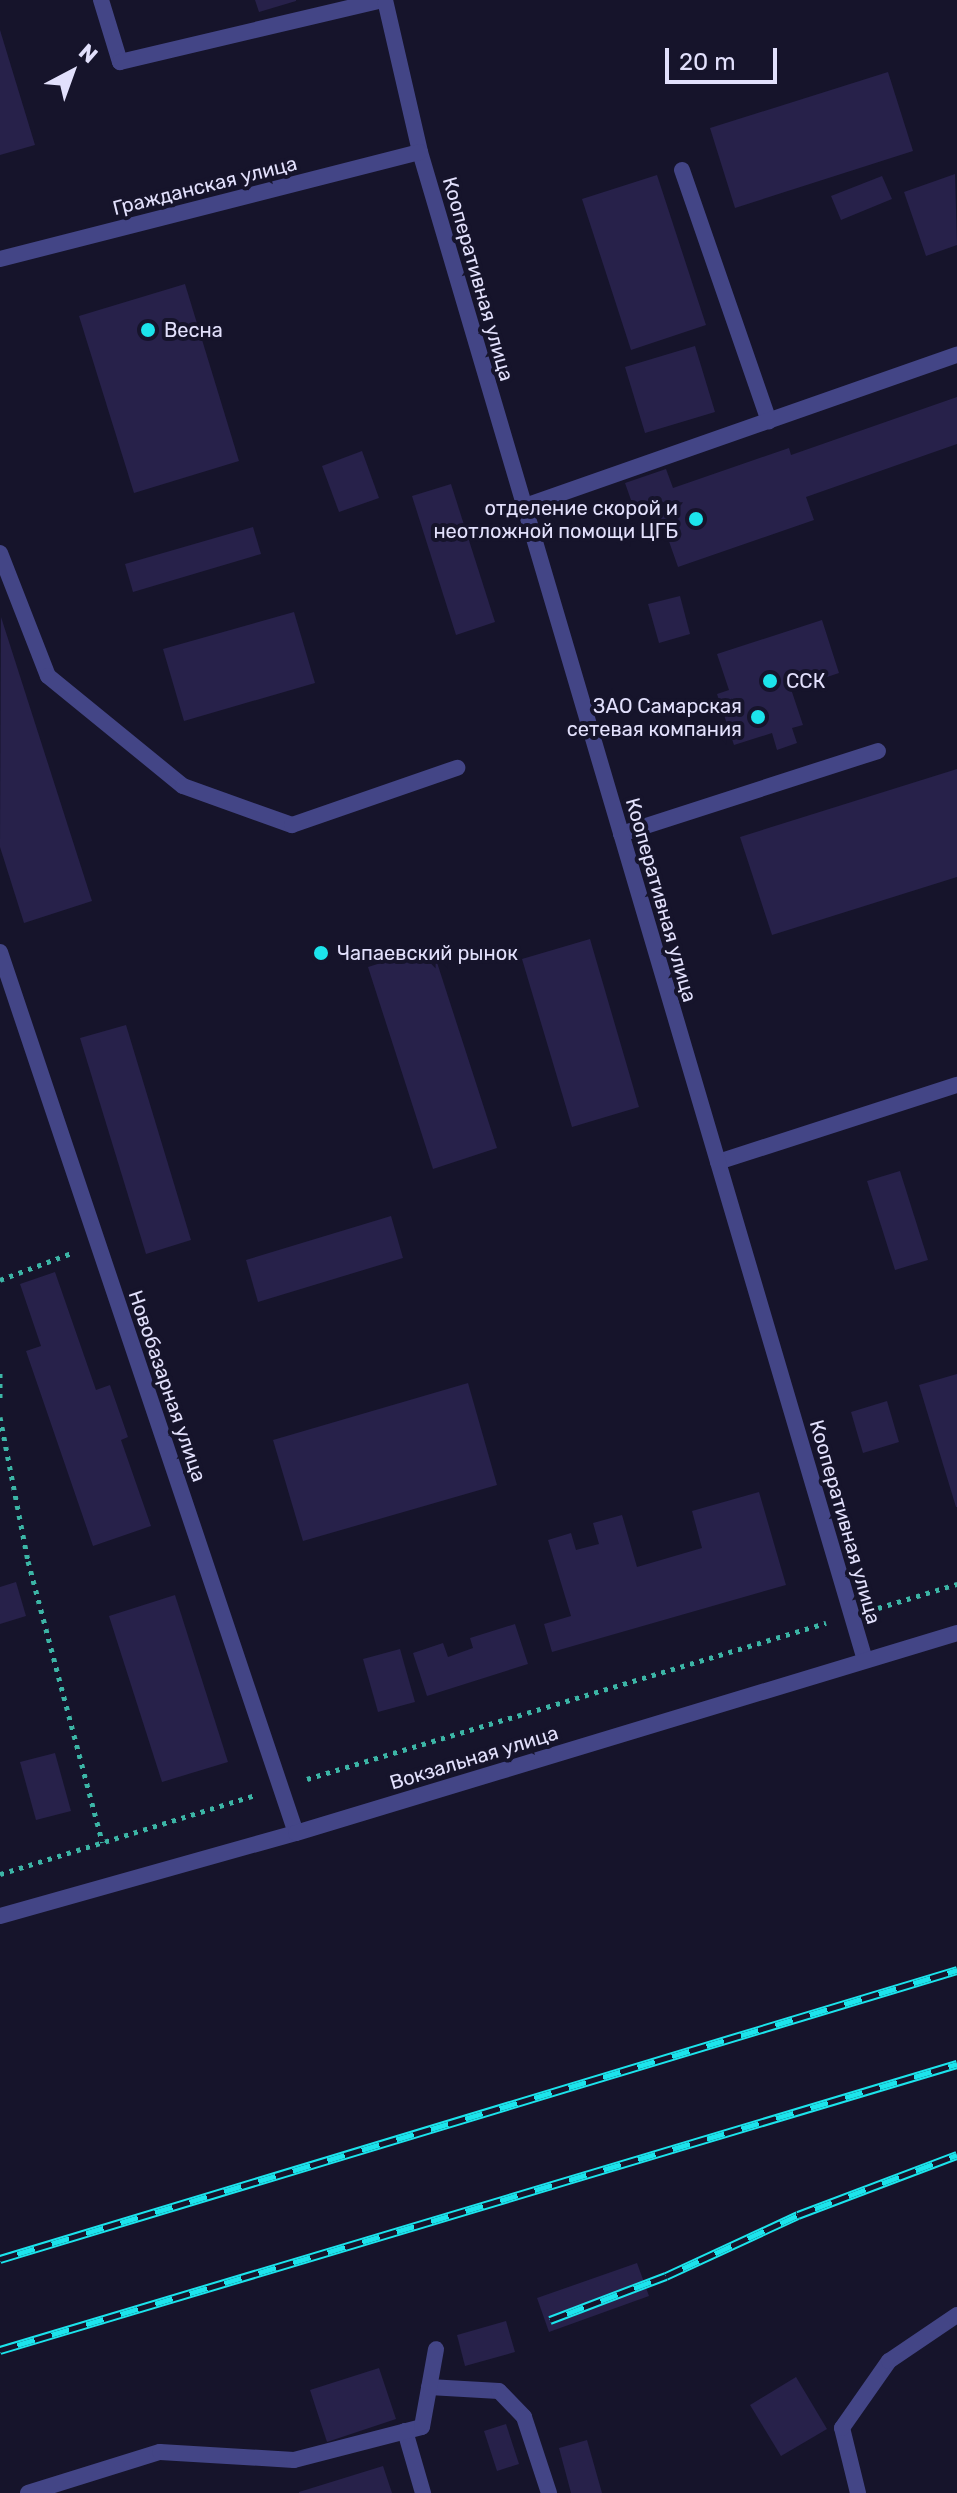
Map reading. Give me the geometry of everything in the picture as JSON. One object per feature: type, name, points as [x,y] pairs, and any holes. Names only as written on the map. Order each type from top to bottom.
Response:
[{"type":"street","points":[[101,0],[120,62],[384,0]]},
{"type":"street","name":"Кооперативная улица","points":[[384,0],[420,152],[865,1660]]},
{"type":"street","name":"Гражданская улица","points":[[0,259],[420,152]]},
{"type":"street","points":[[682,170],[769,421]]},
{"type":"street","points":[[525,506],[957,355]]},
{"type":"street","points":[[0,553],[48,676],[183,786],[292,825],[457,768]]},
{"type":"street","points":[[621,834],[878,751]]},
{"type":"street","name":"Новобазарная улица","points":[[0,952],[296,1833]]},
{"type":"street","points":[[718,1162],[957,1085]]},
{"type":"street","name":"Вокзальная улица","points":[[0,1916],[296,1833],[957,1633]]},
{"type":"street","points":[[858,2493],[842,2428],[889,2361],[957,2315]]},
{"type":"street","points":[[28,2493],[160,2452],[294,2460],[422,2427],[436,2349]]},
{"type":"street","points":[[429,2387],[499,2391],[524,2417],[549,2493]]},
{"type":"street","points":[[405,2431],[423,2493]]},
{"type":"path","points":[[0,1280],[49,1258],[99,1246]]},
{"type":"path","points":[[0,1373],[0,1398]]},
{"type":"path","points":[[0,1417],[28,1561],[102,1842]]},
{"type":"path","points":[[0,1874],[957,1584]]},
{"type":"building","points":[[255,0],[296,0],[296,1],[259,12]]},
{"type":"building","points":[[0,30],[35,145],[0,155]]},
{"type":"building","points":[[888,72],[913,151],[735,208],[710,128]]},
{"type":"building","points":[[955,174],[957,245],[926,256],[904,192]]},
{"type":"building","points":[[657,175],[706,325],[631,350],[582,199]]},
{"type":"building","points":[[882,176],[892,199],[841,220],[831,196]]},
{"type":"building","points":[[185,284],[239,461],[134,493],[79,316]]},
{"type":"building","points":[[695,346],[715,412],[645,433],[625,367]]},
{"type":"building","points":[[957,397],[957,444],[806,497],[814,520],[678,567],[658,510],[637,517],[625,483],[666,469],[673,488],[789,448],[791,455]]},
{"type":"building","points":[[362,451],[379,498],[339,512],[322,466]]},
{"type":"building","points":[[451,484],[495,622],[456,635],[412,496]]},
{"type":"building","points":[[253,527],[261,554],[133,592],[125,564]]},
{"type":"building","points":[[680,596],[690,634],[659,643],[648,604]]},
{"type":"building","points":[[294,612],[315,683],[184,721],[163,649]]},
{"type":"building","points":[[1,617],[92,901],[24,923],[0,847]]},
{"type":"building","name":"ССК","points":[[822,620],[839,673],[791,689],[803,725],[792,728],[797,743],[777,750],[772,733],[734,745],[717,694],[729,690],[717,654]]},
{"type":"building","points":[[957,769],[957,877],[772,935],[740,837]]},
{"type":"building","points":[[590,939],[639,1107],[572,1127],[522,959]]},
{"type":"building","points":[[432,947],[497,1148],[433,1169],[368,967]]},
{"type":"building","points":[[126,1025],[191,1240],[146,1254],[80,1038]]},
{"type":"building","points":[[900,1171],[928,1260],[895,1270],[867,1181]]},
{"type":"building","points":[[391,1216],[403,1258],[258,1302],[246,1260]]},
{"type":"building","points":[[55,1272],[96,1390],[110,1385],[128,1437],[121,1440],[151,1526],[93,1546],[26,1351],[41,1346],[20,1284]]},
{"type":"building","points":[[957,1374],[957,1507],[956,1507],[919,1385]]},
{"type":"building","points":[[468,1383],[497,1485],[303,1541],[273,1440]]},
{"type":"building","points":[[887,1401],[899,1442],[863,1453],[851,1412]]},
{"type":"building","points":[[759,1492],[786,1585],[552,1652],[544,1624],[571,1616],[548,1540],[571,1533],[576,1550],[599,1544],[593,1523],[622,1515],[637,1567],[702,1548],[692,1511]]},
{"type":"building","points":[[16,1582],[26,1616],[0,1624],[0,1587]]},
{"type":"building","points":[[175,1595],[228,1762],[162,1782],[109,1616]]},
{"type":"building","points":[[515,1624],[528,1664],[427,1696],[413,1653],[443,1643],[448,1657],[473,1648],[470,1638]]},
{"type":"building","points":[[400,1649],[415,1702],[378,1712],[363,1659]]},
{"type":"building","points":[[55,1753],[71,1811],[36,1820],[20,1762]]},
{"type":"building","points":[[637,2263],[649,2296],[549,2332],[537,2298]]},
{"type":"building","points":[[506,2321],[515,2352],[465,2366],[457,2335]]},
{"type":"building","points":[[379,2368],[396,2419],[327,2442],[310,2390]]},
{"type":"building","points":[[796,2377],[827,2429],[781,2456],[750,2405]]},
{"type":"building","points":[[506,2424],[519,2464],[497,2471],[484,2431]]},
{"type":"building","points":[[587,2440],[602,2493],[571,2493],[559,2448]]},
{"type":"building","points":[[383,2466],[392,2493],[299,2493],[299,2492]]},
{"type":"railway","points":[[0,2259],[957,1970]]},
{"type":"railway","points":[[0,2350],[957,2064]]},
{"type":"railway","points":[[550,2320],[666,2276],[798,2215],[957,2155]]},
{"type":"place","name":"Весна","points":[[148,330]]},
{"type":"place","name":"отделение скорой и неотложной помощи ЦГБ","points":[[696,519]]},
{"type":"place","name":"ССК","points":[[770,681]]},
{"type":"place","name":"ЗАО Самарская сетевая компания","points":[[758,717]]},
{"type":"place","name":"Чапаевский рынок","points":[[321,953]]}]
